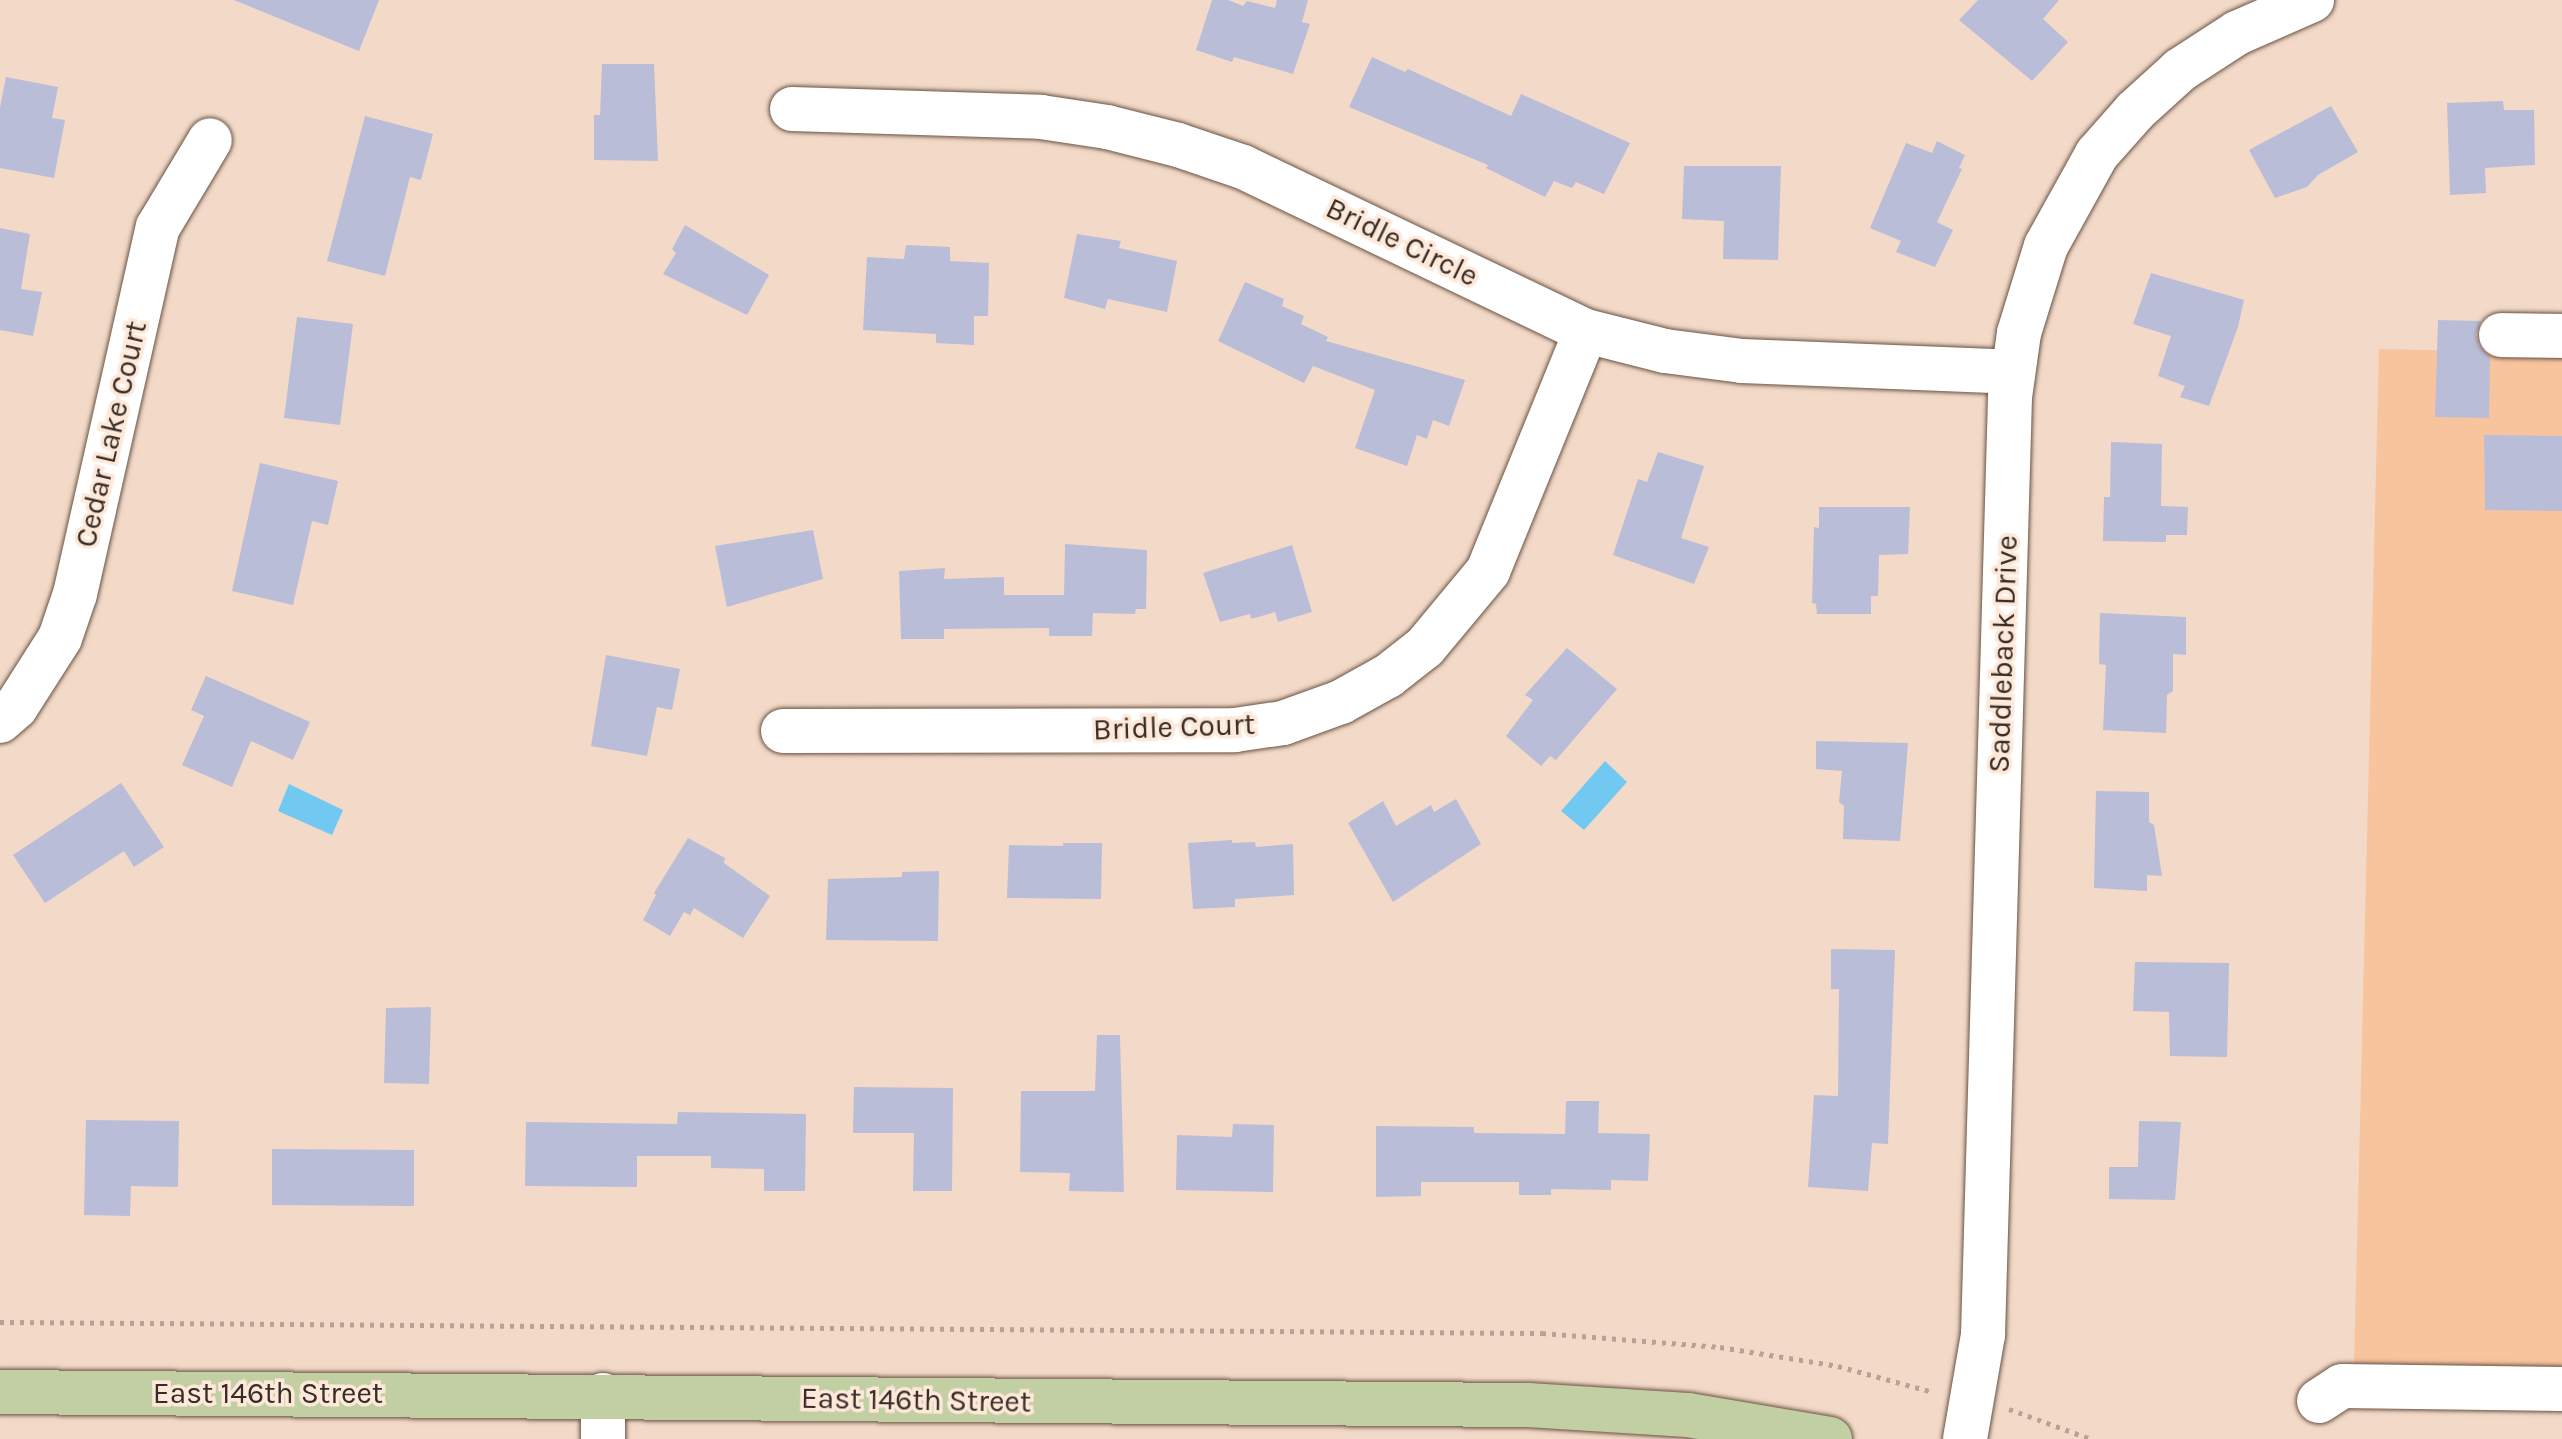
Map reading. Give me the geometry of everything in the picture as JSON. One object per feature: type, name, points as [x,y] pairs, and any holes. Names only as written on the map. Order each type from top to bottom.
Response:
[{"type":"main road","name":"East 146th Street","points":[[0,1392],[1571,1406],[1688,1415],[1830,1439]]},
{"type":"street","name":"Saddleback Drive","points":[[1965,1439],[1983,1335],[2012,372],[2019,333],[2046,246],[2097,154],[2135,111],[2180,70],[2237,33],[2312,0]]},
{"type":"street","name":"Bridle Circle","points":[[792,109],[1041,117],[1107,127],[1178,145],[1243,167],[1586,331],[1709,358],[2012,372]]},
{"type":"street","name":"Cedar Lake Court","points":[[0,721],[16,707],[60,638],[75,594],[158,227],[210,140]]},
{"type":"street","name":"Bridle Court","points":[[783,731],[1235,730],[1283,723],[1341,702],[1388,676],[1425,647],[1488,571],[1586,331]]},
{"type":"street","points":[[2501,335],[2562,336]]},
{"type":"street","points":[[2319,1401],[2342,1386],[2562,1389]]},
{"type":"street","points":[[603,1395],[603,1439]]},
{"type":"path","points":[[0,1322],[1554,1333],[1640,1338],[1777,1355],[1911,1383],[1935,1393]]},
{"type":"path","points":[[2002,1407],[2091,1439]]},
{"type":"shaded area","points":[[2379,349],[2562,353],[2562,1368],[2354,1366]]},
{"type":"water","points":[[1605,761],[1627,782],[1584,830],[1561,811]]},
{"type":"water","points":[[289,784],[343,810],[332,835],[278,811]]},
{"type":"building","points":[[234,0],[379,0],[359,51]]},
{"type":"building","points":[[1212,0],[1228,0],[1243,6],[1247,1],[1275,8],[1277,0],[1308,0],[1302,22],[1310,24],[1293,74],[1234,57],[1232,62],[1196,50]]},
{"type":"building","points":[[1978,0],[2059,0],[2043,19],[2068,42],[2032,81],[1959,20]]},
{"type":"building","points":[[1372,57],[1405,72],[1408,69],[1511,116],[1521,94],[1630,143],[1604,194],[1576,182],[1572,188],[1554,181],[1545,197],[1486,168],[1488,165],[1349,107]]},
{"type":"building","points":[[602,64],[654,64],[658,161],[594,160],[594,115],[600,115]]},
{"type":"building","points":[[6,77],[58,87],[52,118],[65,120],[54,178],[0,168],[0,108]]},
{"type":"building","points":[[2503,101],[2504,110],[2534,110],[2535,165],[2485,168],[2486,193],[2450,195],[2447,103]]},
{"type":"building","points":[[2331,106],[2358,152],[2318,175],[2307,187],[2275,198],[2249,150]]},
{"type":"building","points":[[365,116],[433,134],[421,180],[410,177],[385,276],[327,261]]},
{"type":"building","points":[[1937,141],[1965,155],[1959,168],[1962,169],[1937,222],[1953,230],[1935,267],[1896,252],[1901,241],[1870,228],[1906,143],[1932,153]]},
{"type":"building","points":[[1684,166],[1781,166],[1778,260],[1723,259],[1724,221],[1682,219]]},
{"type":"building","points":[[685,225],[769,275],[747,315],[663,274],[676,253],[672,249]]},
{"type":"building","points":[[0,228],[30,234],[21,289],[42,292],[33,336],[0,330]]},
{"type":"building","points":[[1077,234],[1121,241],[1119,248],[1177,261],[1167,312],[1108,299],[1105,309],[1064,298]]},
{"type":"building","points":[[906,245],[950,247],[950,261],[989,263],[988,316],[974,316],[974,345],[936,343],[936,334],[863,330],[867,257],[904,259]]},
{"type":"building","points":[[2151,273],[2244,300],[2238,327],[2209,406],[2180,397],[2185,386],[2158,376],[2171,336],[2133,324]]},
{"type":"building","points":[[1245,282],[1284,299],[1282,306],[1304,316],[1301,324],[1328,337],[1326,341],[1465,380],[1449,426],[1433,420],[1427,439],[1417,435],[1407,466],[1355,448],[1375,390],[1313,366],[1304,383],[1218,341]]},
{"type":"building","points":[[297,317],[353,324],[340,425],[284,418]]},
{"type":"building","points":[[2438,320],[2481,321],[2476,334],[2479,346],[2490,357],[2489,418],[2435,417]]},
{"type":"building","points":[[2484,435],[2562,436],[2562,511],[2485,510]]},
{"type":"building","points":[[2111,442],[2162,444],[2161,506],[2188,507],[2187,535],[2166,535],[2166,542],[2103,541],[2104,497],[2110,497]]},
{"type":"building","points":[[1658,452],[1704,466],[1681,538],[1709,547],[1694,584],[1613,555],[1638,479],[1647,482]]},
{"type":"building","points":[[260,463],[338,481],[328,525],[312,521],[293,605],[232,591]]},
{"type":"building","points":[[1819,507],[1910,507],[1908,554],[1879,555],[1878,596],[1871,596],[1871,614],[1817,614],[1816,604],[1812,603],[1814,527],[1819,528]]},
{"type":"building","points":[[813,530],[823,579],[727,607],[715,546]]},
{"type":"building","points":[[1065,544],[1147,550],[1146,609],[1136,609],[1135,614],[1093,613],[1092,636],[1049,636],[1049,628],[944,629],[944,639],[901,639],[899,571],[945,568],[944,579],[1004,577],[1004,595],[1064,595]]},
{"type":"building","points":[[1292,545],[1312,612],[1278,622],[1275,612],[1251,619],[1250,614],[1220,622],[1203,573]]},
{"type":"building","points":[[2100,613],[2186,617],[2186,655],[2173,654],[2173,691],[2167,695],[2166,733],[2103,730],[2106,665],[2099,664]]},
{"type":"building","points":[[1567,648],[1617,689],[1556,760],[1550,756],[1541,766],[1506,736],[1533,700],[1525,695]]},
{"type":"building","points":[[606,655],[680,669],[672,710],[657,707],[647,756],[591,746]]},
{"type":"building","points":[[206,676],[310,722],[293,760],[251,741],[232,787],[182,765],[204,716],[191,710]]},
{"type":"building","points":[[1816,741],[1908,743],[1900,841],[1843,839],[1844,806],[1839,802],[1842,771],[1816,769]]},
{"type":"building","points":[[121,783],[164,847],[134,867],[124,851],[45,903],[13,855]]},
{"type":"building","points":[[2096,791],[2149,792],[2149,822],[2154,825],[2162,876],[2147,875],[2147,891],[2094,888]]},
{"type":"building","points":[[1456,799],[1481,844],[1393,902],[1348,823],[1383,801],[1396,826],[1431,805],[1434,812]]},
{"type":"building","points":[[688,838],[725,858],[724,863],[770,896],[743,938],[694,908],[690,915],[684,912],[670,936],[643,920],[656,895],[654,893]]},
{"type":"building","points":[[1232,840],[1232,843],[1255,842],[1256,847],[1293,844],[1294,895],[1235,899],[1235,907],[1193,909],[1188,843]]},
{"type":"building","points":[[1063,843],[1102,843],[1101,899],[1007,898],[1009,845],[1063,846]]},
{"type":"building","points":[[939,871],[938,941],[826,940],[828,879],[902,877],[902,872]]},
{"type":"building","points":[[1831,949],[1895,950],[1888,1144],[1872,1143],[1868,1191],[1808,1187],[1814,1095],[1838,1096],[1839,989],[1831,989]]},
{"type":"building","points":[[2135,962],[2229,963],[2227,1057],[2170,1056],[2169,1012],[2133,1011]]},
{"type":"building","points":[[431,1007],[429,1084],[384,1083],[386,1008]]},
{"type":"building","points":[[1097,1035],[1120,1035],[1124,1192],[1069,1191],[1070,1173],[1020,1172],[1021,1091],[1095,1091]]},
{"type":"building","points":[[854,1087],[953,1088],[952,1191],[913,1191],[914,1133],[853,1133]]},
{"type":"building","points":[[1566,1101],[1599,1101],[1598,1133],[1650,1134],[1648,1181],[1611,1180],[1611,1190],[1551,1189],[1551,1195],[1519,1195],[1519,1182],[1421,1182],[1421,1196],[1376,1197],[1376,1126],[1474,1127],[1474,1133],[1565,1134]]},
{"type":"building","points":[[678,1112],[806,1114],[805,1191],[764,1191],[764,1169],[711,1168],[711,1156],[637,1156],[637,1187],[525,1186],[526,1122],[677,1124]]},
{"type":"building","points":[[86,1120],[179,1121],[178,1187],[131,1186],[130,1216],[84,1215]]},
{"type":"building","points":[[2139,1121],[2181,1122],[2175,1200],[2109,1199],[2109,1167],[2138,1167]]},
{"type":"building","points":[[1233,1124],[1274,1125],[1273,1192],[1176,1190],[1177,1135],[1232,1137]]},
{"type":"building","points":[[272,1149],[414,1150],[414,1206],[272,1205]]}]
